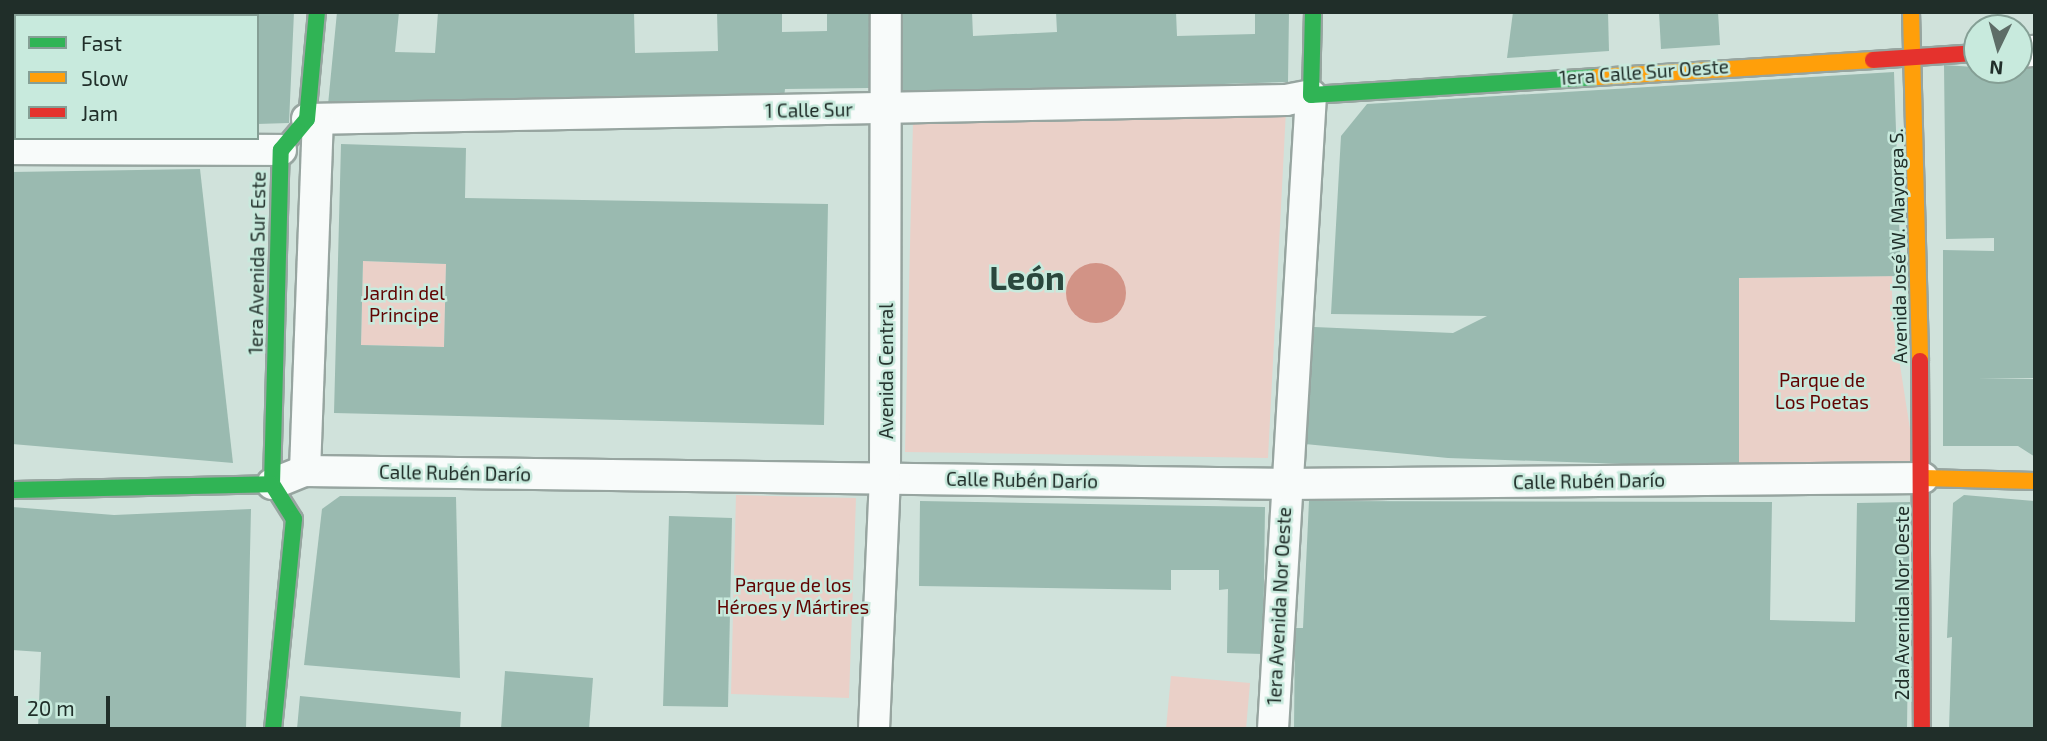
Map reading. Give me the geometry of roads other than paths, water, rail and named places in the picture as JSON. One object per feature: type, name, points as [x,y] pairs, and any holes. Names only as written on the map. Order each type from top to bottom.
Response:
[{"type":"street","points":[[305,471],[312,120],[317,12]]},
{"type":"street","name":"Avenida Central","points":[[874,729],[885,478],[886,12]]},
{"type":"street","points":[[1311,95],[1313,12]]},
{"type":"street","name":"Avenida José W. Mayorga S.","points":[[1911,12],[1923,478]]},
{"type":"street","name":"1era Calle Sur Oeste","points":[[1311,95],[1963,52]]},
{"type":"street","name":"1 Calle Sur","points":[[312,120],[1286,100],[1311,95]]},
{"type":"street","name":"1era Avenida Nor Oeste","points":[[1273,729],[1285,484],[1311,95]]},
{"type":"street","name":"1era Avenida Sur Este","points":[[272,484],[281,150],[312,120]]},
{"type":"street","points":[[12,149],[281,150]]},
{"type":"street","name":"Calle Rubén Darío","points":[[12,490],[272,484],[305,471],[1285,484],[1923,478],[2035,481]]},
{"type":"street","name":"2da Avenida Nor Oeste","points":[[1922,729],[1923,478]]},
{"type":"street","points":[[272,484],[294,519],[273,729]]},
{"type":"district","name":"León","points":[[1027,278]]},
{"type":"park label","name":"Jardin del Principe","points":[[404,304]]},
{"type":"park label","name":"Parque de Los Poetas","points":[[1822,391]]},
{"type":"park label","name":"Parque de los Héroes y Mártires","points":[[793,596]]}]
